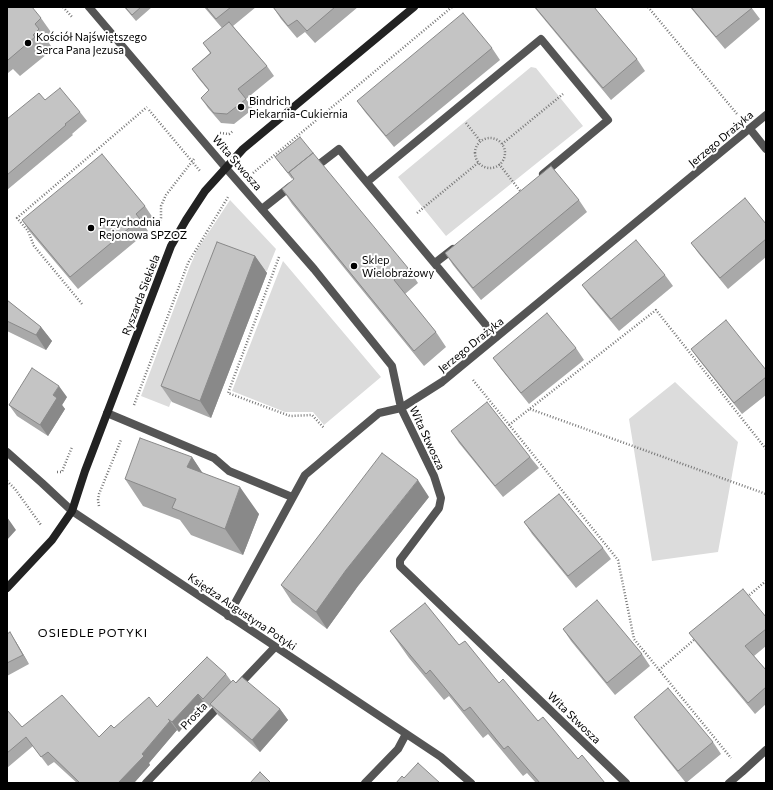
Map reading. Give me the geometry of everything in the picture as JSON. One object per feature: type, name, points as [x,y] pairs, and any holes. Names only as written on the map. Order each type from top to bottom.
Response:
[{"type":"street","name":"Wita Stwosza","points":[[89,7],[225,168],[314,269],[392,366],[400,408],[434,476],[441,498],[438,508],[400,560],[400,566],[626,783]]},
{"type":"street","name":"Ryszarda Siekiela","points":[[7,588],[52,540],[72,511],[107,413],[171,246],[205,191],[243,149],[270,125],[414,7]]},
{"type":"street","points":[[367,182],[541,39],[608,120],[521,192]]},
{"type":"street","name":"Jerzego Drażyka","points":[[228,616],[305,475],[379,413],[400,408],[442,382],[766,115]]},
{"type":"street","points":[[750,129],[766,149]]},
{"type":"street","points":[[262,209],[340,149],[496,337]]},
{"type":"street","points":[[435,264],[458,244]]},
{"type":"street","points":[[107,413],[214,458],[229,471],[292,497]]},
{"type":"street","name":"Księdza Augustyna Potyki","points":[[7,452],[72,511],[441,757],[471,783]]},
{"type":"street","name":"Prosta","points":[[146,783],[275,647]]},
{"type":"street","points":[[365,783],[398,750],[406,734]]},
{"type":"street","points":[[729,783],[766,750]]},
{"type":"path","points":[[97,528],[106,514],[98,504],[99,494],[188,263],[228,196],[258,168],[452,7]]},
{"type":"path","points":[[648,7],[750,129]]},
{"type":"path","points":[[502,144],[577,82]]},
{"type":"path","points":[[82,304],[34,246],[28,231],[17,218],[147,107]]},
{"type":"path","points":[[489,138],[502,144],[504,158],[499,164],[487,168],[479,162],[475,154],[480,142],[489,138]]},
{"type":"path","points":[[403,224],[479,162]]},
{"type":"path","points":[[499,164],[521,192]]},
{"type":"path","points":[[278,258],[228,393],[290,416],[312,415],[324,428]]},
{"type":"path","points":[[509,425],[656,310],[766,449]]},
{"type":"path","points":[[471,378],[618,560],[634,639],[742,772]]},
{"type":"path","points":[[530,408],[766,494]]},
{"type":"path","points":[[7,481],[15,489],[33,514]]},
{"type":"path","points":[[742,601],[766,581]]},
{"type":"path","points":[[659,670],[700,635]]},
{"type":"shaded area","points":[[531,67],[536,68],[583,126],[446,236],[398,177]]},
{"type":"shaded area","points":[[230,200],[276,249],[267,271],[228,256],[169,407],[141,396],[197,250]]},
{"type":"shaded area","points":[[283,261],[381,377],[324,425],[313,412],[285,412],[232,391]]},
{"type":"shaded area","points":[[675,382],[738,442],[718,552],[652,561],[629,419]]},
{"type":"building","points":[[7,7],[32,7],[41,18],[35,24],[39,29],[33,35],[35,37],[8,60],[7,58]]},
{"type":"building","points":[[125,7],[141,7],[132,15]]},
{"type":"building","points":[[206,7],[231,7],[216,19]]},
{"type":"building","points":[[273,7],[335,7],[307,31],[297,20],[288,26]]},
{"type":"building","points":[[535,7],[594,7],[637,59],[603,88]]},
{"type":"building","points":[[691,7],[751,7],[752,8],[716,37]]},
{"type":"building","points":[[463,13],[492,48],[386,136],[357,101]]},
{"type":"building","points":[[229,22],[267,66],[238,89],[246,99],[227,114],[214,113],[201,98],[209,90],[192,69],[211,53],[203,43]]},
{"type":"building","points":[[60,88],[80,112],[7,175],[7,119],[39,93],[45,100]]},
{"type":"building","points":[[300,137],[313,153],[288,173],[275,157]]},
{"type":"building","points":[[313,153],[408,268],[394,280],[436,332],[414,351],[282,189],[294,179],[289,172]]},
{"type":"building","name":"Przychodnia Rejonowa SPZOZ","points":[[102,154],[145,206],[136,214],[140,219],[70,277],[22,220]]},
{"type":"building","points":[[551,166],[579,200],[473,288],[445,253]]},
{"type":"building","points":[[745,198],[766,224],[766,239],[720,278],[691,243]]},
{"type":"building","points":[[636,240],[665,275],[611,319],[582,285]]},
{"type":"building","points":[[217,242],[255,256],[200,401],[161,386]]},
{"type":"building","points":[[7,300],[41,327],[36,335],[7,321]]},
{"type":"building","points":[[547,313],[576,348],[521,393],[493,358]]},
{"type":"building","points":[[726,320],[766,370],[766,377],[734,403],[691,349]]},
{"type":"building","points":[[32,368],[59,386],[53,395],[57,398],[40,425],[9,405]]},
{"type":"building","points":[[487,402],[530,457],[495,486],[451,431]]},
{"type":"building","points":[[140,438],[192,457],[187,467],[240,487],[225,529],[172,508],[176,499],[125,479]]},
{"type":"building","points":[[382,453],[418,480],[346,570],[316,612],[281,585]]},
{"type":"building","points":[[559,494],[603,548],[568,576],[524,522]]},
{"type":"building","points":[[743,589],[766,617],[766,629],[745,646],[766,670],[766,687],[748,703],[689,633]]},
{"type":"building","points":[[597,600],[642,654],[607,683],[563,629]]},
{"type":"building","points":[[425,603],[459,645],[465,641],[499,683],[503,679],[538,721],[543,717],[578,759],[582,755],[605,783],[540,783],[508,746],[504,749],[470,707],[464,711],[430,670],[426,674],[390,631]]},
{"type":"building","points":[[10,632],[23,655],[7,663],[7,634]]},
{"type":"building","points":[[207,657],[226,674],[203,699],[198,694],[172,722],[168,719],[170,721],[142,754],[144,756],[118,783],[80,783],[48,752],[41,757],[26,737],[7,753],[7,710],[22,727],[62,695],[99,737],[111,725],[114,728],[149,697],[157,707]]},
{"type":"building","points":[[242,677],[280,709],[252,740],[210,704],[233,680],[236,683]]},
{"type":"building","points":[[668,688],[713,742],[678,771],[634,717]]},
{"type":"building","points":[[418,763],[440,783],[396,783],[402,776],[404,778]]},
{"type":"building","points":[[260,772],[271,783],[250,783]]},
{"type":"place","name":"Kościół Najświętszego Serca Pana Jezusa","points":[[28,43]]},
{"type":"place","name":"Bindrich Piekarnia-Cukiernia","points":[[241,107]]},
{"type":"place","name":"Przychodnia Rejonowa SPZOZ","points":[[91,228]]},
{"type":"place","name":"Sklep Wielobrażowy","points":[[354,266]]},
{"type":"district","name":"OSIEDLE POTYKI","points":[[93,633]]}]
